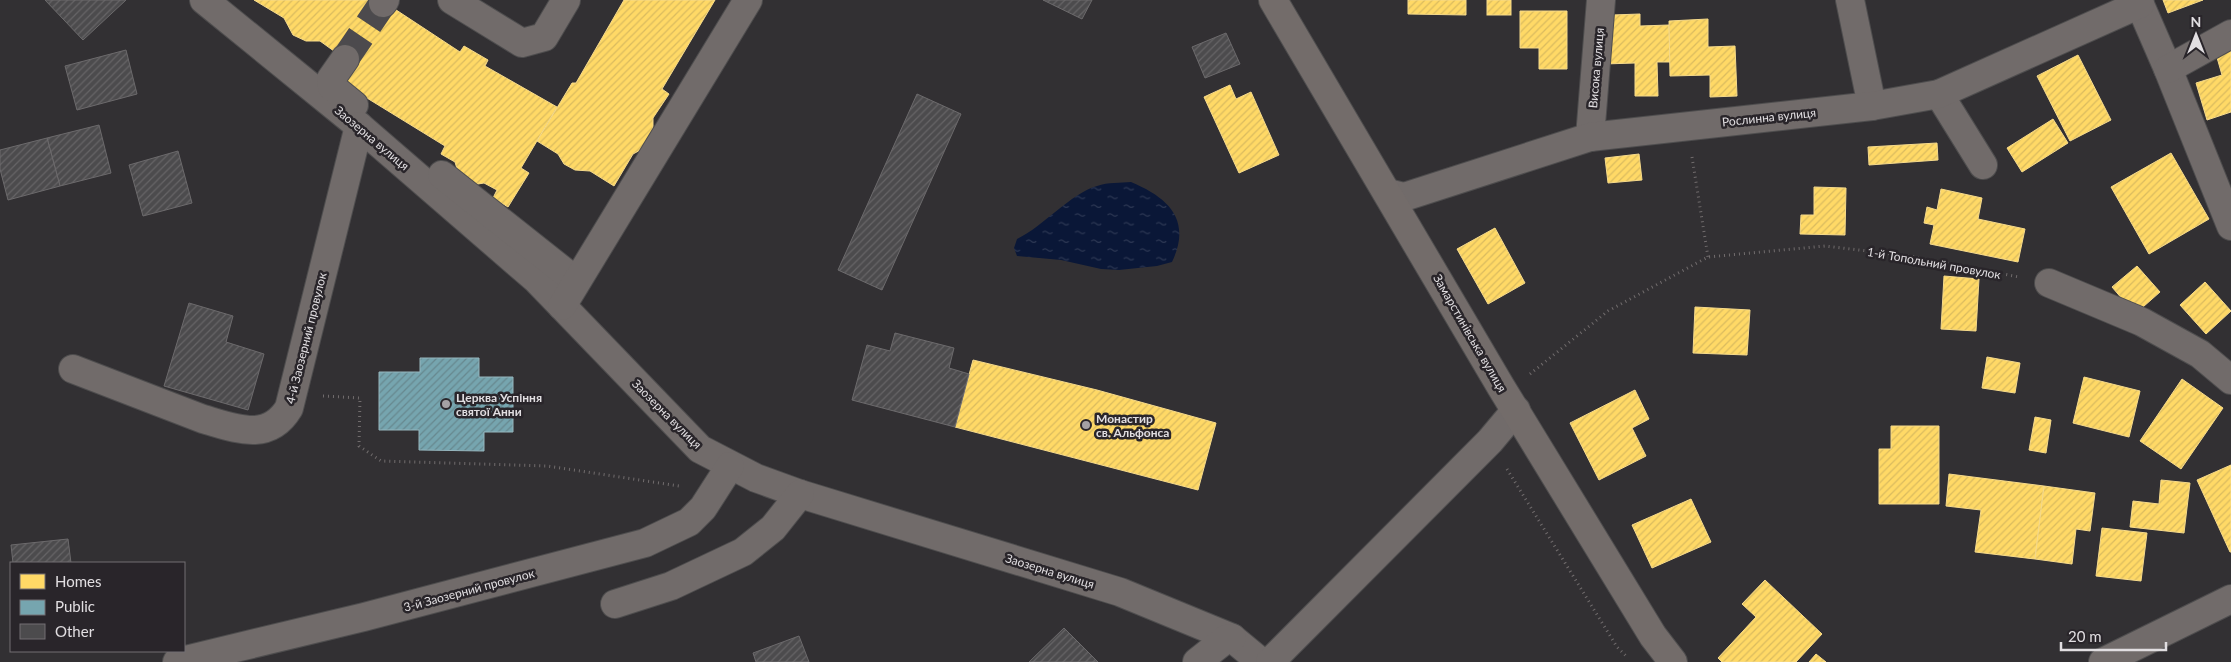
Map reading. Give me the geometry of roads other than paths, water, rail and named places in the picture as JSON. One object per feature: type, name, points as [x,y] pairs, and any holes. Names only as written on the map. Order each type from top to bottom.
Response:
[{"type":"main road","name":"Замарстинівська вулиця","points":[[1273,0],[1501,387],[1653,636],[1673,662]]},
{"type":"street","name":"Заозерна вулиця","points":[[204,0],[359,126],[538,280],[700,449],[756,478],[800,494],[1120,592],[1232,638],[1261,662]]},
{"type":"street","points":[[452,0],[522,43],[544,37],[566,0]]},
{"type":"street","points":[[562,306],[748,0]]},
{"type":"street","name":"Висока вулиця","points":[[1590,137],[1601,0]]},
{"type":"street","points":[[1850,0],[1872,106]]},
{"type":"street","points":[[2139,2],[2231,226]]},
{"type":"street","name":"Рослинна вулиця","points":[[1388,193],[1404,197],[1590,137],[1872,106],[1939,94],[2139,2]]},
{"type":"street","points":[[2168,69],[2231,34]]},
{"type":"street","points":[[345,59],[331,79],[332,87],[576,281]]},
{"type":"street","points":[[1939,94],[1983,165]]},
{"type":"street","name":"4-й Заозерний провулок","points":[[72,369],[203,419],[242,429],[268,428],[277,424],[289,408],[293,394],[359,126]]},
{"type":"street","points":[[2049,283],[2142,322],[2200,354],[2231,380]]},
{"type":"street","points":[[1270,662],[1490,441],[1516,410]]},
{"type":"street","name":"3-й Заозерний провулок","points":[[177,662],[364,617],[645,543],[689,522],[702,508],[730,466]]},
{"type":"street","points":[[615,604],[671,586],[743,552],[773,528],[800,494]]},
{"type":"street","points":[[2103,662],[2231,600]]},
{"type":"street","points":[[1197,662],[1226,639],[1232,638]]},
{"type":"water","points":[[1131,182],[1156,195],[1173,212],[1178,222],[1179,234],[1178,247],[1172,262],[1157,266],[1119,270],[1101,269],[1061,260],[1017,256],[1014,248],[1017,239],[1077,195],[1101,185]]},
{"type":"tunnel","points":[[345,59],[383,3]]},
{"type":"place","name":"Церква Успіння святої Анни","points":[[446,404]]},
{"type":"place","name":"Монастир св. Альфонса","points":[[1086,425]]}]
